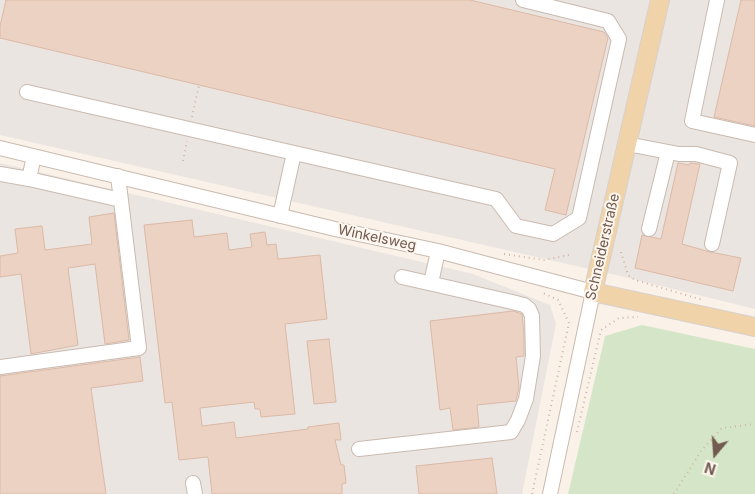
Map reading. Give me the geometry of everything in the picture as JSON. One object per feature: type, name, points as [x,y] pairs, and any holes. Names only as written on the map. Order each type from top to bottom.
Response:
[{"type":"main road","name":"Schneiderstraße","points":[[593,292],[660,0]]},
{"type":"main road","name":"Winkelsweg","points":[[593,292],[755,327]]},
{"type":"street","points":[[27,92],[496,199],[516,226],[553,234],[579,218],[620,39],[608,21],[523,0]]},
{"type":"street","points":[[717,0],[692,121],[755,135]]},
{"type":"street","points":[[627,144],[668,152],[696,154],[730,163],[712,244]]},
{"type":"street","name":"Winkelsweg","points":[[0,148],[280,216],[438,251],[593,292]]},
{"type":"street","points":[[650,229],[668,152]]},
{"type":"street","points":[[280,216],[294,153]]},
{"type":"street","points":[[29,180],[34,156]]},
{"type":"street","points":[[0,174],[121,200]]},
{"type":"street","points":[[0,367],[139,348],[118,176]]},
{"type":"street","points":[[432,283],[438,251]]},
{"type":"street","points":[[359,449],[511,432],[518,420],[526,398],[533,356],[532,316],[529,309],[524,305],[402,277]]},
{"type":"street","name":"Schneiderstraße","points":[[550,494],[593,292]]},
{"type":"path","points":[[621,252],[628,275],[635,280],[706,301]]},
{"type":"path","points":[[502,254],[544,260],[569,255]]},
{"type":"path","points":[[532,494],[570,323],[558,300],[542,292]]},
{"type":"path","points":[[576,436],[601,330],[619,318],[639,317]]},
{"type":"path","points":[[674,494],[701,451],[722,428],[755,424]]},
{"type":"shaded area","points":[[0,0],[755,0],[755,309],[620,276],[0,135]]},
{"type":"shaded area","points":[[0,163],[473,274],[550,305],[556,324],[522,494],[0,494]]},
{"type":"green space","points":[[642,325],[755,349],[755,494],[568,494],[605,336]]},
{"type":"building","points":[[6,0],[470,0],[604,32],[608,38],[566,215],[545,210],[555,169],[0,38],[0,26]]},
{"type":"building","points":[[741,0],[755,0],[755,126],[714,117]]},
{"type":"building","points":[[678,163],[700,164],[682,244],[741,258],[733,291],[635,268],[642,235],[661,239]]},
{"type":"building","points":[[114,213],[129,340],[105,344],[95,264],[68,268],[78,345],[31,354],[21,274],[0,277],[0,256],[18,253],[15,229],[42,226],[45,250],[92,244],[89,217]]},
{"type":"building","points":[[192,220],[194,237],[227,233],[229,250],[252,247],[250,234],[265,232],[267,245],[276,244],[278,259],[320,255],[327,319],[285,324],[295,414],[261,417],[260,409],[255,409],[254,402],[200,408],[202,426],[234,422],[236,438],[339,423],[341,440],[335,440],[341,465],[344,465],[346,483],[342,484],[342,494],[212,494],[208,457],[179,460],[172,402],[165,403],[144,225]]},
{"type":"building","points":[[513,311],[522,314],[524,335],[524,356],[516,357],[519,387],[516,401],[477,405],[479,427],[453,430],[450,408],[440,410],[430,321]]},
{"type":"building","points":[[329,339],[336,402],[314,404],[307,341]]},
{"type":"building","points":[[140,357],[143,381],[91,388],[106,494],[0,494],[0,376]]},
{"type":"building","points":[[492,458],[497,494],[419,494],[416,466]]}]
